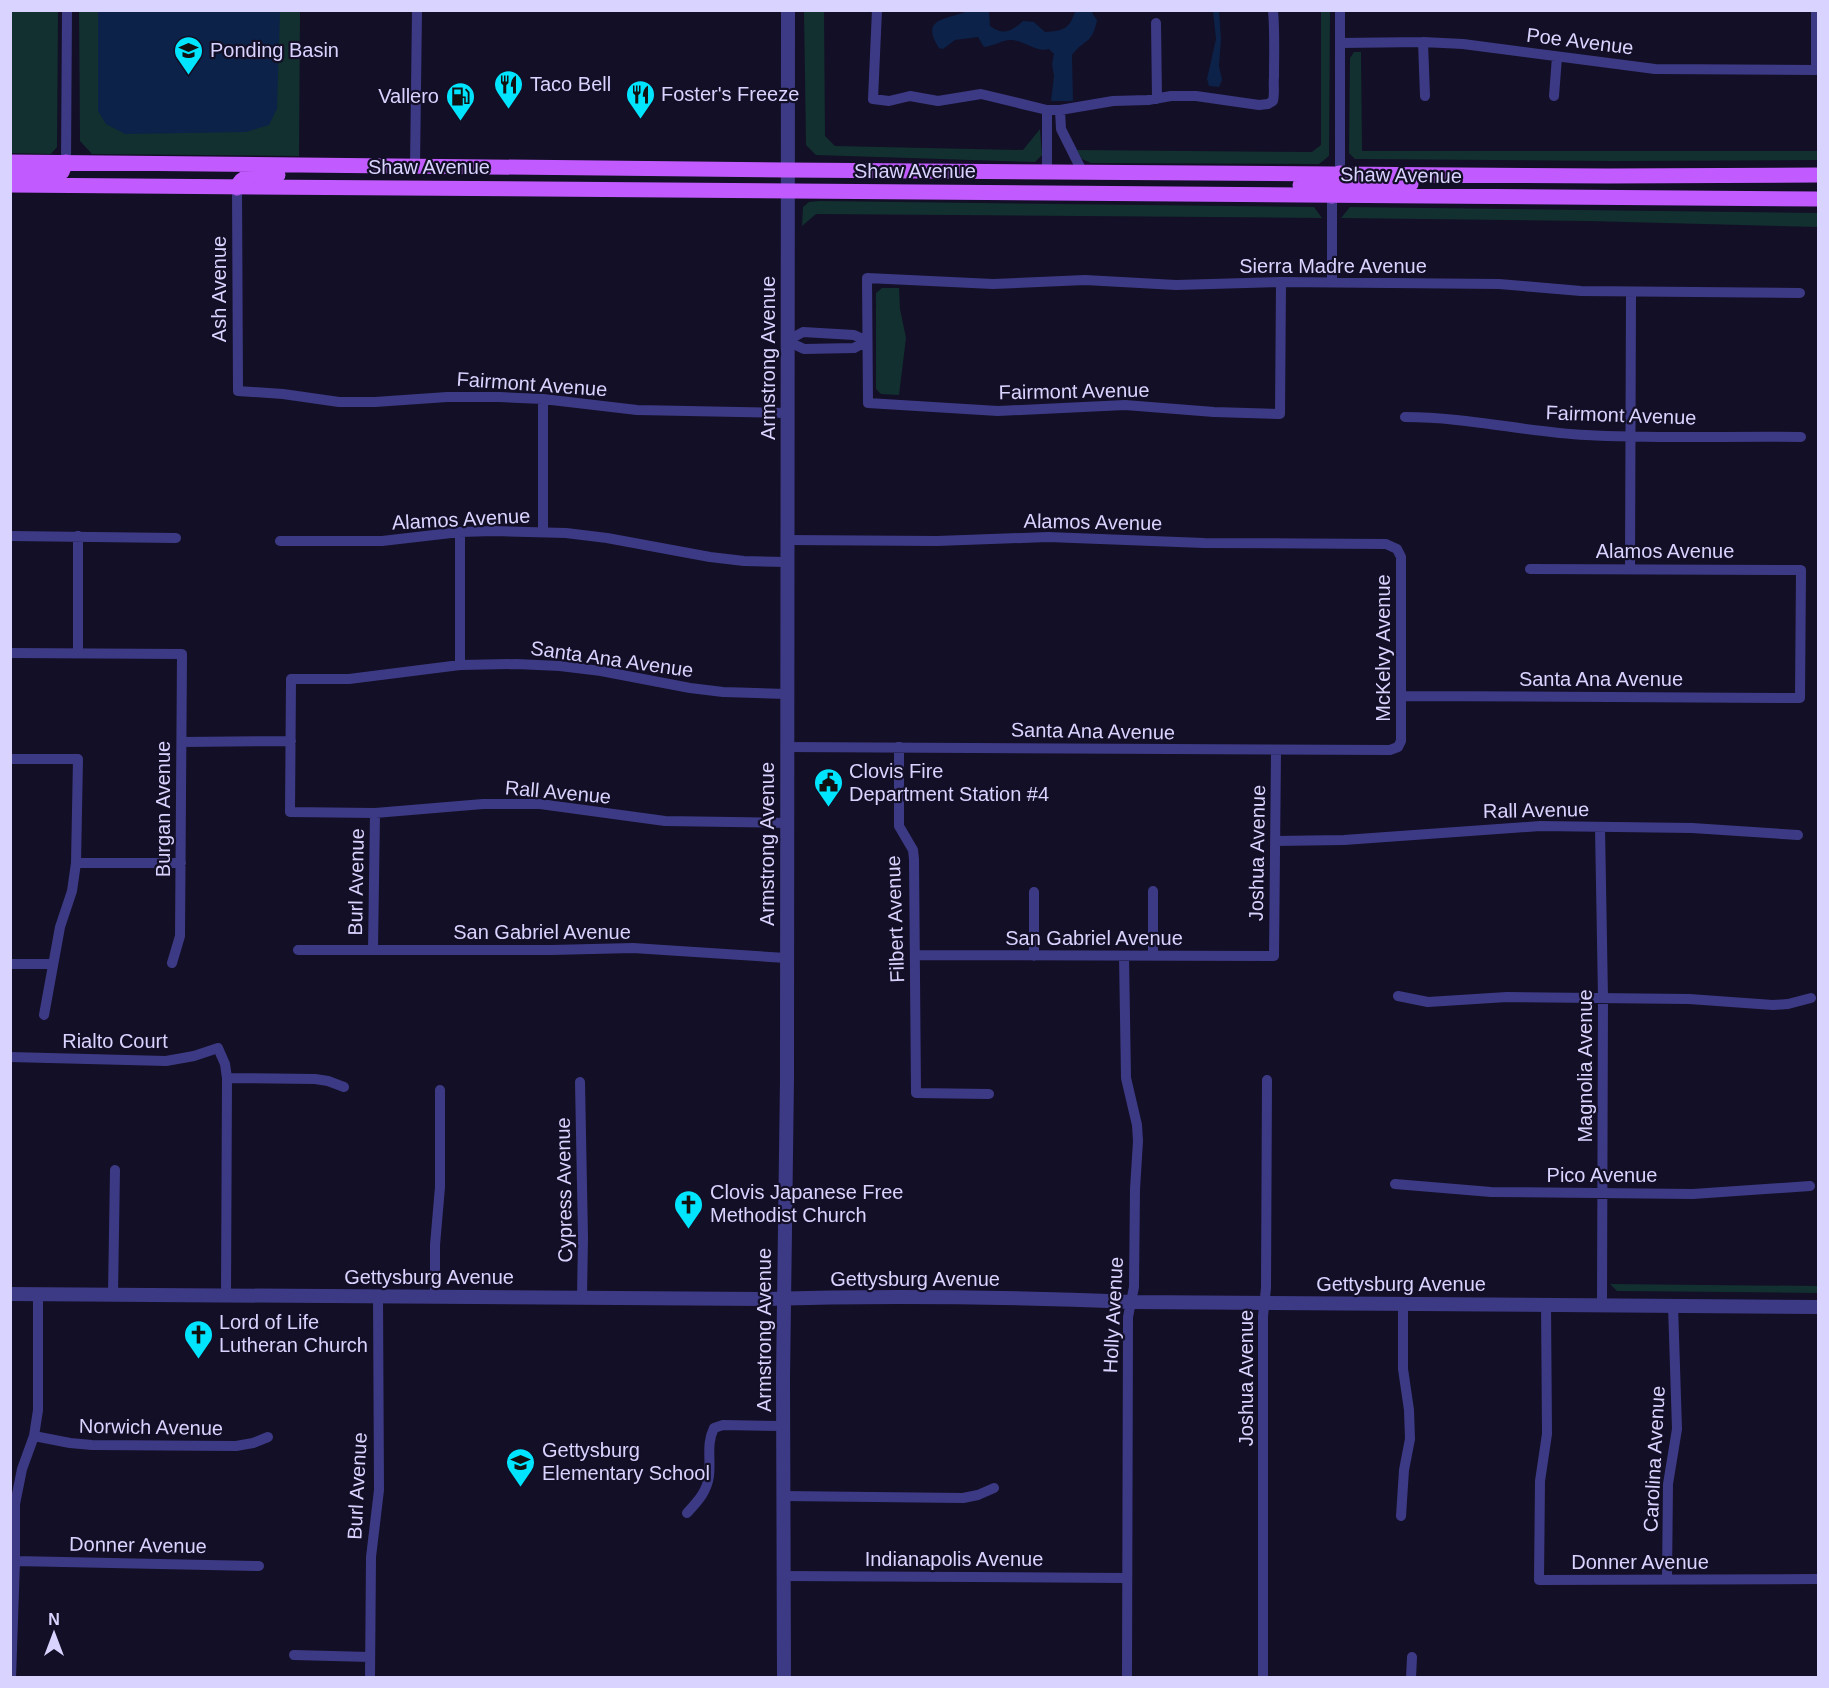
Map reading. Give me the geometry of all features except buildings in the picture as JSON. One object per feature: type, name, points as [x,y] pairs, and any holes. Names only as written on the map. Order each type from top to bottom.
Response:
[{"type":"main road","points":[[11,165],[57,174],[62,172],[66,162]]},
{"type":"main road","name":"Shaw Avenue","points":[[66,162],[788,170],[1818,176]]},
{"type":"main road","points":[[237,188],[238,183],[244,177],[291,175],[301,166]]},
{"type":"main road","points":[[358,188],[371,177],[409,175],[415,167]]},
{"type":"main road","points":[[1202,194],[1249,185],[1326,185],[1336,182],[1340,174]]},
{"type":"main road","points":[[1332,196],[1340,188],[1351,184],[1418,184],[1470,174]]},
{"type":"main road","name":"Shaw Avenue","points":[[10,185],[1818,199]]},
{"type":"street","points":[[66,162],[67,10]]},
{"type":"street","points":[[415,167],[417,10]]},
{"type":"street","name":"Armstrong Avenue","points":[[784,1677],[788,10]]},
{"type":"street","points":[[877,10],[873,99],[889,101],[910,96],[938,101],[981,94],[1047,110],[1113,101],[1196,96],[1259,105],[1268,104],[1273,100],[1276,41],[1273,10]]},
{"type":"street","points":[[1340,10],[1340,174]]},
{"type":"street","name":"Poe Avenue","points":[[1340,43],[1463,44],[1655,69],[1816,70],[1816,10]]},
{"type":"street","points":[[1156,23],[1157,99]]},
{"type":"street","points":[[1423,42],[1425,96]]},
{"type":"street","points":[[1554,96],[1557,57]]},
{"type":"street","points":[[1047,110],[1047,171]]},
{"type":"street","points":[[1060,110],[1061,129],[1082,171]]},
{"type":"street","name":"Ash Avenue","points":[[237,188],[238,391]]},
{"type":"street","points":[[1332,196],[1332,282]]},
{"type":"street","name":"Sierra Madre Avenue","points":[[867,341],[867,278],[993,284],[1085,280],[1176,285],[1281,282],[1499,284],[1581,291],[1800,293]]},
{"type":"street","name":"Fairmont Avenue","points":[[867,341],[868,403],[998,411],[1125,405],[1214,412],[1281,414],[1281,282]]},
{"type":"street","points":[[1630,569],[1631,292]]},
{"type":"street","points":[[787,341],[803,332],[854,335],[867,341]]},
{"type":"street","points":[[787,341],[804,349],[854,348],[867,341]]},
{"type":"street","name":"Fairmont Avenue","points":[[238,391],[283,394],[339,402],[375,402],[447,396],[543,399],[648,411],[788,413]]},
{"type":"street","points":[[543,399],[543,532]]},
{"type":"street","name":"Fairmont Avenue","points":[[1405,417],[1438,417],[1557,433],[1630,436],[1801,437]]},
{"type":"street","points":[[460,532],[460,665]]},
{"type":"street","name":"Alamos Avenue","points":[[280,541],[382,541],[460,532],[543,532],[607,538],[744,561],[786,562]]},
{"type":"street","points":[[10,536],[176,538]]},
{"type":"street","points":[[10,652],[78,653],[78,536]]},
{"type":"street","name":"Alamos Avenue","points":[[787,540],[937,541],[1048,537],[1118,538],[1204,543],[1386,544],[1397,549]]},
{"type":"street","name":"McKelvy Avenue","points":[[1397,549],[1401,557],[1402,696],[1401,741],[1398,747]]},
{"type":"street","name":"Alamos Avenue","points":[[1530,569],[1801,570],[1800,698]]},
{"type":"street","name":"Burgan Avenue","points":[[78,653],[182,654],[180,936],[172,963]]},
{"type":"street","name":"Santa Ana Avenue","points":[[291,741],[291,679],[349,679],[460,665],[516,664],[560,666],[723,692],[786,694]]},
{"type":"street","name":"Santa Ana Avenue","points":[[1402,696],[1800,698]]},
{"type":"street","points":[[182,742],[291,741]]},
{"type":"street","name":"Rall Avenue","points":[[291,741],[290,812],[375,813],[483,804],[540,804],[665,821],[787,823]]},
{"type":"street","name":"Santa Ana Avenue","points":[[786,747],[1276,751],[1390,750],[1398,747]]},
{"type":"street","name":"Filbert Avenue","points":[[898,747],[899,826],[913,850],[914,859],[916,1093],[989,1094]]},
{"type":"street","name":"Joshua Avenue","points":[[1274,956],[1276,751]]},
{"type":"street","points":[[10,759],[78,759],[76,862],[72,891],[60,927],[44,1015]]},
{"type":"street","name":"Burl Avenue","points":[[373,950],[375,813]]},
{"type":"street","name":"Rall Avenue","points":[[1275,841],[1344,840],[1540,826],[1704,829],[1798,835]]},
{"type":"street","name":"Magnolia Avenue","points":[[1600,827],[1603,998],[1602,1305]]},
{"type":"street","points":[[76,862],[181,863]]},
{"type":"street","points":[[1153,891],[1153,956]]},
{"type":"street","points":[[1034,892],[1034,956]]},
{"type":"street","name":"San Gabriel Avenue","points":[[298,950],[633,948],[786,958]]},
{"type":"street","name":"San Gabriel Avenue","points":[[915,955],[1274,956]]},
{"type":"street","name":"Holly Avenue","points":[[1124,956],[1126,1071],[1138,1141],[1134,1287],[1128,1317],[1125,1578],[1127,1677]]},
{"type":"street","points":[[10,964],[53,964]]},
{"type":"street","points":[[1398,996],[1428,1002],[1507,997],[1689,999],[1773,1005],[1811,998]]},
{"type":"street","name":"Rialto Court","points":[[10,1057],[166,1061],[194,1056],[218,1048],[225,1064],[227,1078]]},
{"type":"street","points":[[226,1295],[227,1078],[315,1079],[328,1081],[344,1088]]},
{"type":"street","name":"Joshua Avenue","points":[[1263,1677],[1267,1080]]},
{"type":"street","name":"Cypress Avenue","points":[[580,1082],[584,1238],[582,1297]]},
{"type":"street","points":[[435,1297],[435,1245],[440,1187],[440,1090]]},
{"type":"street","points":[[114,1294],[115,1170]]},
{"type":"street","name":"Pico Avenue","points":[[1395,1184],[1491,1192],[1694,1194],[1810,1186]]},
{"type":"street","name":"Gettysburg Avenue","points":[[10,1294],[1046,1299],[1131,1302],[1818,1306]]},
{"type":"street","points":[[11,1677],[16,1494],[34,1436],[38,1410],[38,1294]]},
{"type":"street","name":"Burl Avenue","points":[[370,1677],[371,1557],[379,1490],[378,1296]]},
{"type":"street","points":[[1401,1516],[1404,1470],[1410,1439],[1409,1410],[1403,1369],[1403,1304]]},
{"type":"street","name":"Donner Avenue","points":[[1546,1304],[1547,1434],[1540,1481],[1539,1580],[1818,1579]]},
{"type":"street","name":"Carolina Avenue","points":[[1667,1579],[1668,1484],[1677,1429],[1674,1305]]},
{"type":"street","points":[[687,1513],[702,1497],[709,1478],[709,1437],[714,1428],[723,1425],[783,1426]]},
{"type":"street","name":"Norwich Avenue","points":[[34,1436],[92,1445],[236,1446],[268,1437]]},
{"type":"street","points":[[783,1496],[963,1498],[994,1488]]},
{"type":"street","name":"Donner Avenue","points":[[15,1561],[259,1566]]},
{"type":"street","name":"Indianapolis Avenue","points":[[783,1576],[1125,1578]]},
{"type":"street","points":[[294,1655],[370,1657]]},
{"type":"street","points":[[1411,1677],[1412,1657]]},
{"type":"green space","points":[[11,10],[58,11],[57,147],[51,154],[11,153]]},
{"type":"green space","name":"Ponding Basin","points":[[79,11],[300,11],[299,156],[92,154],[80,141]]},
{"type":"green space","points":[[804,11],[824,11],[825,136],[835,146],[1023,150],[1040,129],[1042,155],[1035,162],[816,155],[806,145]]},
{"type":"green space","points":[[1321,11],[1330,11],[1329,156],[1319,164],[1091,163],[1082,159],[1077,150],[1312,152],[1321,145]]},
{"type":"green space","points":[[1354,52],[1361,52],[1362,151],[1818,151],[1818,160],[1355,159],[1349,153],[1350,58]]},
{"type":"green space","points":[[809,202],[1314,207],[1322,218],[816,214],[802,226],[803,207]]},
{"type":"green space","points":[[1350,207],[1818,213],[1818,227],[1341,218]]},
{"type":"green space","points":[[882,288],[899,288],[900,309],[906,338],[899,395],[881,394],[876,389],[876,293]]},
{"type":"green space","points":[[1610,1284],[1818,1286],[1818,1293],[1617,1291]]},
{"type":"water","points":[[970,10],[989,11],[990,26],[1000,31],[1011,30],[1023,21],[1034,22],[1045,32],[1065,28],[1071,22],[1075,11],[1094,11],[1092,13],[1097,20],[1093,34],[1072,55],[1073,101],[1051,101],[1054,54],[1049,49],[1037,49],[1013,40],[984,47],[978,37],[955,40],[943,49],[939,48],[933,38],[934,25],[946,18]]},
{"type":"water","name":"Ponding Basin","points":[[98,11],[280,11],[277,109],[269,125],[246,132],[125,134],[106,124],[98,111]]},
{"type":"water","points":[[1213,11],[1219,11],[1221,39],[1219,66],[1222,80],[1219,87],[1209,86],[1207,79],[1216,39]]},
{"type":"place","name":"Ponding Basin","points":[[189,76]]},
{"type":"place","name":"Taco Bell","points":[[509,110]]},
{"type":"place","name":"Foster's Freeze","points":[[640,120]]},
{"type":"place","name":"Vallero","points":[[460,122]]},
{"type":"place","name":"Clovis Fire Department Station #4","points":[[828,808]]},
{"type":"place","name":"Clovis Japanese Free Methodist Church","points":[[689,1230]]},
{"type":"place","name":"Lord of Life Lutheran Church","points":[[198,1360]]},
{"type":"place","name":"Gettysburg Elementary School","points":[[521,1488]]}]
